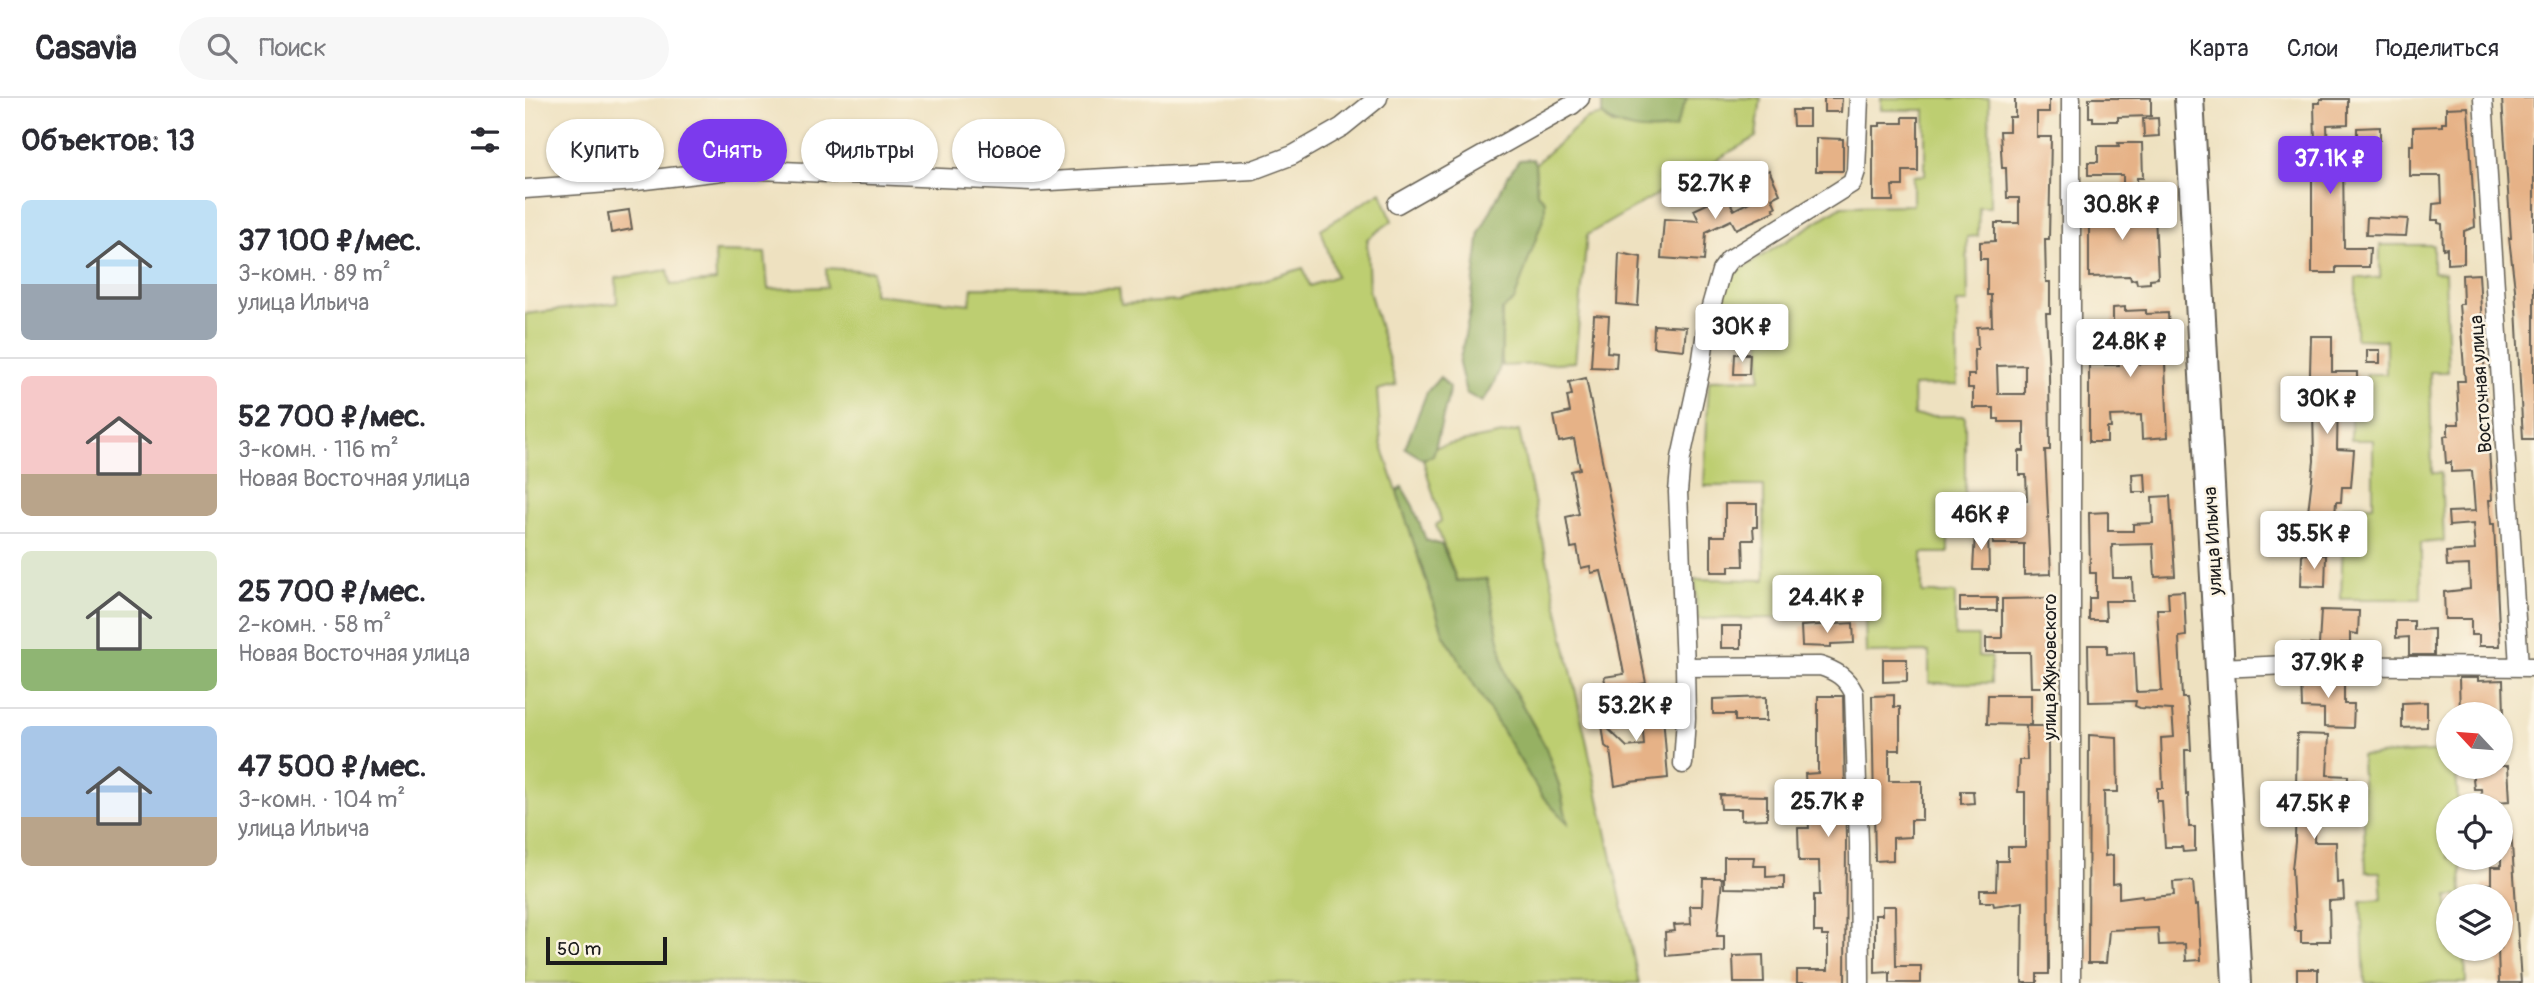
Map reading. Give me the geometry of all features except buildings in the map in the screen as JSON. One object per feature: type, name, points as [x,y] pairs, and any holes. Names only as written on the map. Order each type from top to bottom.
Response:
[{"type":"main road","name":"улица Ильича","points":[[2189,98],[2237,983]]},
{"type":"street","points":[[525,189],[636,181],[739,169],[1032,182],[1253,170],[1293,155],[1342,127],[1378,98]]},
{"type":"street","points":[[1683,764],[1686,718],[1678,492],[1681,458],[1702,366],[1709,317],[1721,271],[1729,260],[1852,183],[1856,171],[1859,98]]},
{"type":"street","name":"улица Жуковского","points":[[2071,98],[2071,983]]},
{"type":"street","name":"Восточная улица","points":[[2483,98],[2530,668]]},
{"type":"street","points":[[1397,204],[1576,101]]},
{"type":"street","points":[[2219,668],[2288,665],[2530,668]]},
{"type":"street","points":[[1685,667],[1820,666],[1836,671],[1849,682],[1856,707],[1860,983]]},
{"type":"green space","points":[[1602,98],[1687,98],[1675,128],[1637,129],[1618,124],[1602,115]]},
{"type":"green space","points":[[1687,98],[1761,98],[1756,137],[1587,235],[1575,362],[1502,366],[1502,310],[1537,193],[1535,164],[1586,119],[1602,115],[1612,124],[1675,128]]},
{"type":"green space","points":[[1881,98],[1989,98],[1990,207],[1979,207],[1978,236],[1967,237],[1968,303],[1957,303],[1957,385],[1913,386],[1914,416],[1965,416],[1965,526],[1948,526],[1948,553],[1922,553],[1922,593],[1955,593],[1955,636],[1978,636],[1978,656],[1991,657],[1991,683],[1929,683],[1929,652],[1866,653],[1865,617],[1697,619],[1695,579],[1765,580],[1764,486],[1704,486],[1709,380],[1760,379],[1761,331],[1716,331],[1726,288],[1735,273],[1842,206],[1913,205],[1913,176],[1925,175],[1925,110],[1881,110]]},
{"type":"green space","points":[[1533,159],[1537,193],[1545,201],[1545,213],[1514,301],[1502,310],[1499,368],[1496,379],[1482,402],[1466,393],[1459,364],[1470,311],[1480,232],[1519,160]]},
{"type":"green space","points":[[1381,192],[1392,221],[1367,239],[1369,290],[1396,385],[1377,390],[1381,443],[1444,635],[1567,822],[1559,785],[1545,746],[1506,676],[1487,580],[1457,581],[1436,525],[1441,521],[1423,459],[1433,456],[1435,447],[1519,431],[1639,983],[525,983],[525,314],[617,303],[616,278],[668,270],[671,285],[716,281],[715,252],[765,253],[768,289],[827,287],[826,268],[873,271],[873,294],[970,304],[972,287],[1119,288],[1121,304],[1178,301],[1231,290],[1303,268],[1310,286],[1336,276],[1321,229]]},
{"type":"green space","points":[[2380,245],[2433,245],[2433,272],[2445,273],[2448,372],[2430,372],[2432,473],[2441,473],[2444,541],[2421,543],[2421,599],[2341,599],[2344,506],[2373,505],[2373,440],[2351,440],[2351,402],[2366,401],[2366,374],[2386,374],[2386,340],[2356,339],[2356,278],[2380,278]]},
{"type":"green space","points":[[1440,377],[1449,387],[1448,397],[1433,456],[1423,459],[1405,448],[1427,392]]},
{"type":"green space","points":[[1402,487],[1413,506],[1426,540],[1442,545],[1457,581],[1487,579],[1506,676],[1545,746],[1559,785],[1568,824],[1541,795],[1444,635],[1397,492]]},
{"type":"green space","points":[[2436,752],[2436,779],[2457,779],[2457,793],[2436,793],[2436,870],[2461,870],[2462,884],[2436,884],[2436,961],[2465,961],[2466,983],[2365,983],[2361,901],[2382,899],[2380,872],[2366,872],[2361,756]]}]
